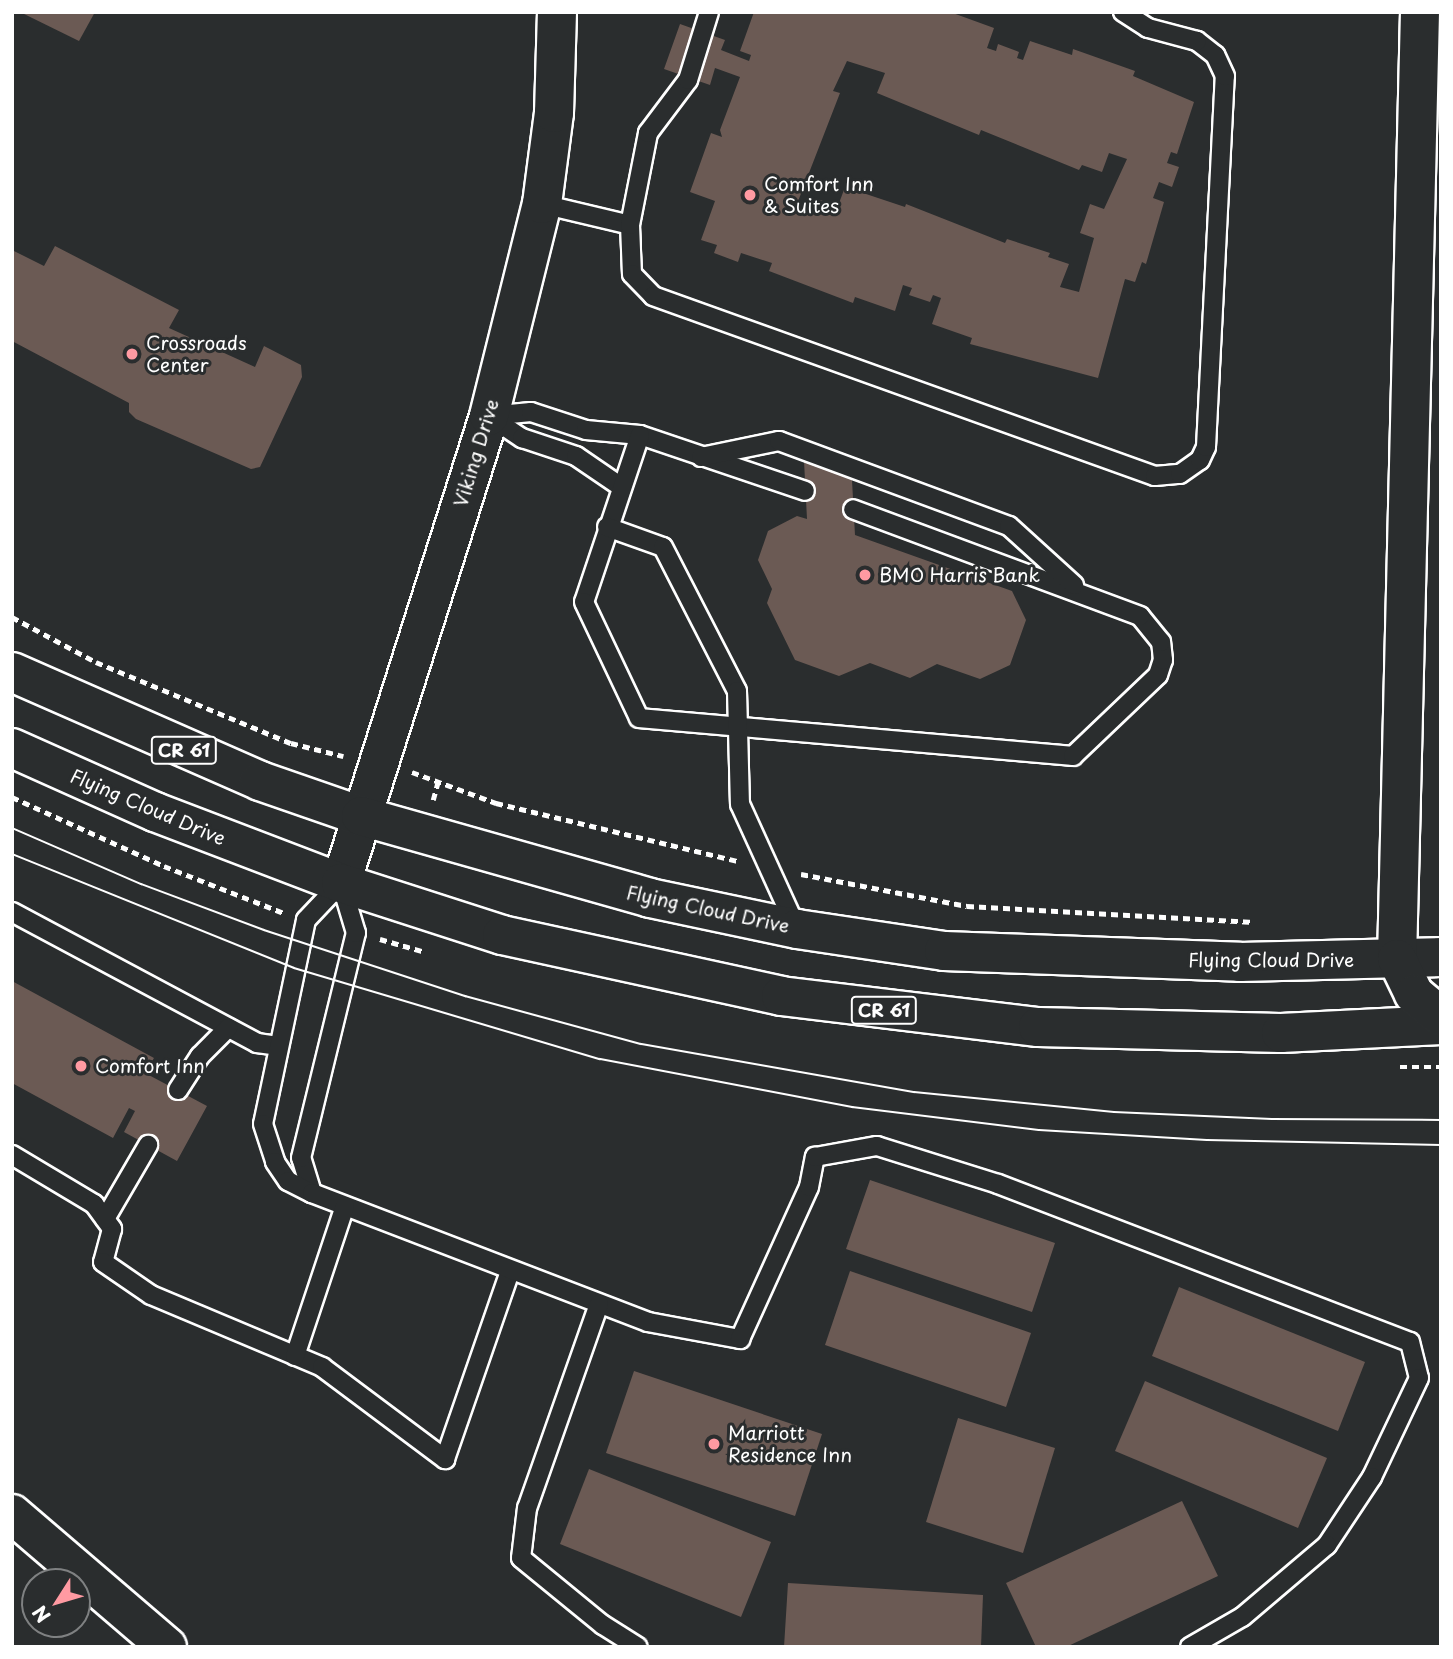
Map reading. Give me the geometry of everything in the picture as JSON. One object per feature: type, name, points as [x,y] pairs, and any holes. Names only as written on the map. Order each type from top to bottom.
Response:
[{"type":"main road","name":"Viking Drive","points":[[341,883],[489,416],[542,204],[554,113],[557,12]]},
{"type":"main road","points":[[1420,12],[1397,959],[1414,994],[1441,1017]]},
{"type":"main road","name":"Flying Cloud Drive","points":[[12,673],[260,781],[361,816],[649,898],[797,929],[944,951],[1240,962],[1441,957]]},
{"type":"main road","name":"Flying Cloud Drive","points":[[12,748],[155,812],[341,883],[502,935],[781,996],[1038,1027],[1281,1033],[1441,1025]]},
{"type":"main road","points":[[12,1514],[167,1647]]},
{"type":"main road","points":[[124,1610],[173,1647]]},
{"type":"lane","points":[[709,12],[688,80],[648,133],[630,225],[632,274],[653,296],[1155,476],[1181,474],[1200,460],[1206,447],[1225,76],[1215,55],[1197,41],[1148,27],[1123,12]]},
{"type":"lane","points":[[542,204],[630,225]]},
{"type":"lane","points":[[489,416],[531,412],[586,430],[640,435],[805,491]]},
{"type":"lane","points":[[489,416],[522,438],[576,456],[620,486]]},
{"type":"lane","points":[[640,435],[620,486],[584,601],[639,718],[736,730],[1073,756],[1158,676],[1163,660],[1153,628],[1112,602],[853,509]]},
{"type":"lane","points":[[701,457],[779,441],[1009,526],[1082,592]]},
{"type":"lane","points":[[607,527],[663,547],[737,691],[740,804],[797,929]]},
{"type":"lane","points":[[312,1193],[301,1158],[356,933],[341,883],[306,920],[263,1124],[267,1143],[288,1181],[312,1193],[648,1322],[740,1339],[809,1186],[815,1157],[877,1146],[998,1184],[1410,1342],[1419,1378],[1372,1477],[1327,1545],[1242,1617],[1189,1647]]},
{"type":"lane","points":[[12,912],[257,1044],[278,1046]]},
{"type":"lane","points":[[177,1090],[200,1056],[228,1028]]},
{"type":"lane","points":[[105,1219],[148,1144]]},
{"type":"lane","points":[[12,1155],[94,1204],[112,1229],[103,1262],[151,1295],[322,1367],[445,1459],[510,1271]]},
{"type":"lane","points":[[295,1356],[345,1206]]},
{"type":"lane","points":[[599,1304],[527,1508],[522,1558],[603,1625],[638,1647]]},
{"type":"path","points":[[12,617],[96,662],[291,743],[317,747]]},
{"type":"path","points":[[418,773],[496,803],[767,868],[967,906],[1257,922]]},
{"type":"path","points":[[435,793],[438,781]]},
{"type":"path","points":[[12,797],[270,909]]},
{"type":"path","points":[[383,940],[417,949]]},
{"type":"building","points":[[20,12],[95,12],[79,41]]},
{"type":"building","name":"Comfort Inn & Suites","points":[[754,12],[950,12],[994,28],[987,48],[996,51],[998,44],[1019,52],[1017,58],[1023,60],[1030,41],[1072,55],[1073,49],[1135,71],[1133,76],[1194,102],[1177,154],[1171,152],[1167,163],[1179,167],[1172,187],[1159,182],[1153,198],[1164,202],[1146,264],[1142,262],[1135,282],[1125,279],[1098,378],[970,344],[972,338],[932,324],[941,298],[933,295],[930,302],[909,295],[912,288],[903,285],[895,311],[855,297],[853,303],[769,271],[772,263],[741,253],[738,262],[714,253],[717,245],[701,240],[715,201],[690,192],[711,133],[722,137],[720,130],[740,77],[715,68],[710,85],[664,69],[680,24],[725,40],[721,50],[749,61],[751,55],[740,51]],"holes":[[[847,61],[885,73],[877,93],[979,135],[981,130],[1079,170],[1082,165],[1102,172],[1109,153],[1127,159],[1104,209],[1090,204],[1080,233],[1094,238],[1079,292],[1060,287],[1069,264],[1048,257],[1050,253],[1007,239],[1005,243],[906,204],[905,207],[845,187],[838,206],[817,199],[811,216],[795,209],[840,93],[833,91]]]},
{"type":"building","name":"Crossroads Center","points":[[55,246],[179,310],[169,328],[255,367],[264,346],[301,365],[302,377],[260,467],[251,469],[136,419],[129,412],[129,403],[12,341],[12,250],[44,266]]},
{"type":"building","name":"BMO Harris Bank","points":[[804,461],[852,480],[855,535],[1012,591],[1026,620],[1010,665],[980,679],[937,664],[910,678],[870,663],[839,676],[795,660],[767,603],[772,589],[758,560],[768,531],[797,516],[807,519]]},
{"type":"building","name":"Comfort Inn","points":[[12,981],[154,1058],[145,1073],[207,1106],[177,1161],[124,1132],[135,1111],[129,1108],[113,1138],[12,1083]]},
{"type":"building","points":[[870,1180],[1055,1243],[1032,1312],[846,1249]]},
{"type":"building","points":[[850,1271],[1031,1333],[1006,1407],[825,1345]]},
{"type":"building","points":[[1179,1287],[1365,1362],[1338,1431],[1152,1356]]},
{"type":"building","name":"Marriott Residence Inn","points":[[634,1371],[822,1434],[795,1516],[606,1453]]},
{"type":"building","points":[[1145,1381],[1327,1458],[1298,1528],[1115,1451]]},
{"type":"building","points":[[958,1418],[1055,1448],[1023,1553],[926,1522]]},
{"type":"building","name":"Marriott Residence Inn","points":[[589,1469],[771,1542],[741,1617],[560,1544]]},
{"type":"building","points":[[1182,1501],[1218,1576],[1066,1647],[1036,1647],[1006,1583]]},
{"type":"building","points":[[788,1583],[983,1595],[981,1647],[784,1647]]},
{"type":"tram line","points":[[12,828],[141,884],[264,930],[465,996],[641,1044],[914,1092],[1114,1112],[1272,1119],[1441,1120]]},
{"type":"tram line","points":[[12,854],[294,968],[600,1059],[852,1107],[1039,1130],[1207,1140],[1441,1145]]},
{"type":"place","name":"Comfort Inn & Suites","points":[[750,195]]},
{"type":"place","name":"Crossroads Center","points":[[132,354]]},
{"type":"place","name":"BMO Harris Bank","points":[[865,575]]},
{"type":"place","name":"Comfort Inn","points":[[81,1066]]},
{"type":"place","name":"Marriott Residence Inn","points":[[714,1444]]}]
